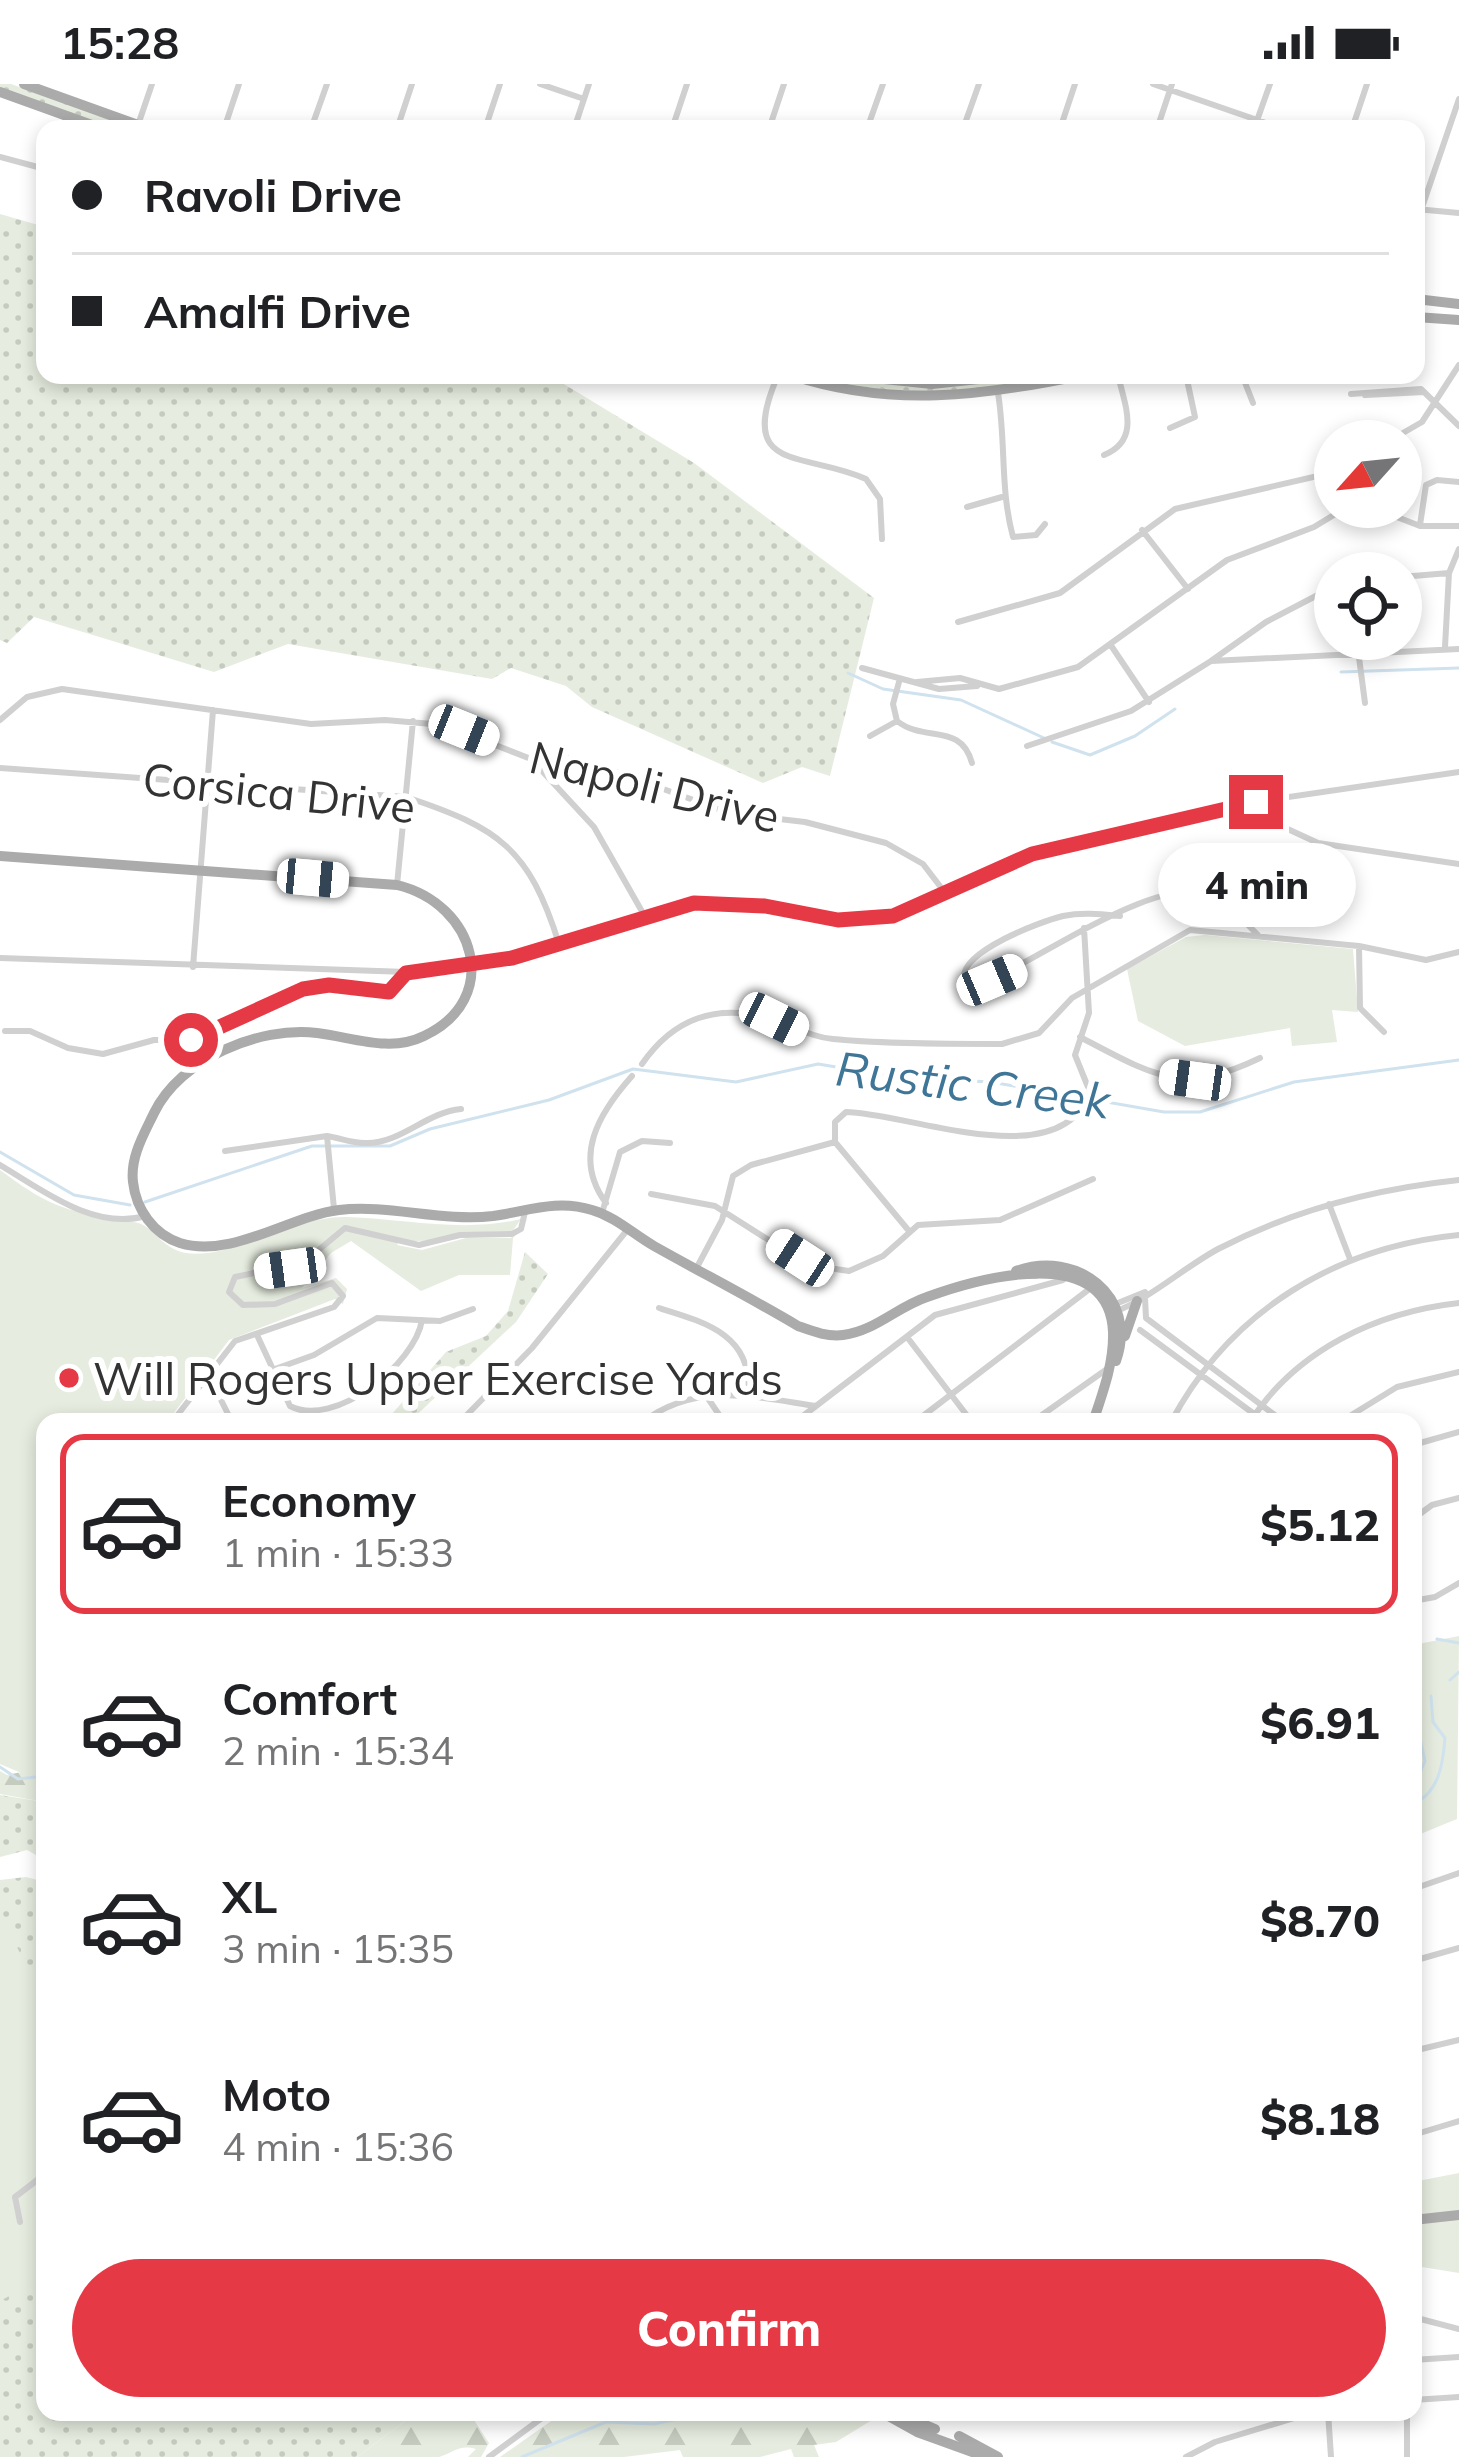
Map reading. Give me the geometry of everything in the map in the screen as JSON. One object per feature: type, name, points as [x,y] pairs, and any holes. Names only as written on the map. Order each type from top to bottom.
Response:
[{"type":"main road","points":[[24,84],[56,90],[127,120]]},
{"type":"main road","points":[[0,92],[77,120]]},
{"type":"main road","points":[[1425,300],[1459,304]]},
{"type":"main road","points":[[1425,318],[1459,320]]},
{"type":"main road","points":[[832,384],[887,396],[998,393],[1040,384]]},
{"type":"main road","points":[[0,856],[398,885],[433,896],[451,912],[466,938],[471,966],[454,1013],[419,1039],[389,1044],[315,1032],[274,1034],[242,1043],[182,1076],[157,1107],[134,1161],[134,1191],[145,1216],[175,1240],[211,1246],[334,1210],[478,1217],[572,1205],[604,1208],[628,1229],[696,1269],[798,1326],[830,1335],[871,1328],[924,1298],[1009,1277],[1030,1266],[1059,1264],[1090,1276],[1112,1309],[1123,1341]]},
{"type":"main road","points":[[1009,1277],[1074,1277],[1098,1288],[1141,1295],[1097,1413]]},
{"type":"main road","points":[[1110,1368],[1112,1309]]},
{"type":"main road","points":[[1422,2219],[1459,2215]]},
{"type":"main road","points":[[897,2421],[986,2457]]},
{"type":"main road","points":[[920,2421],[973,2440],[998,2457]]},
{"type":"street","points":[[144,120],[152,84]]},
{"type":"street","points":[[227,120],[239,84]]},
{"type":"street","points":[[314,120],[327,84]]},
{"type":"street","points":[[400,120],[412,84]]},
{"type":"street","points":[[488,120],[500,84]]},
{"type":"street","points":[[540,84],[584,99]]},
{"type":"street","points":[[577,120],[589,84]]},
{"type":"street","points":[[675,120],[687,84]]},
{"type":"street","points":[[772,120],[784,84]]},
{"type":"street","points":[[870,120],[883,84]]},
{"type":"street","points":[[966,120],[979,84]]},
{"type":"street","points":[[1063,120],[1076,84]]},
{"type":"street","points":[[1153,84],[1171,87],[1247,120]]},
{"type":"street","points":[[1257,120],[1270,84]]},
{"type":"street","points":[[1355,120],[1367,84]]},
{"type":"street","points":[[1160,120],[1171,87]]},
{"type":"street","points":[[1425,192],[1459,99]]},
{"type":"street","points":[[0,157],[36,167]]},
{"type":"street","points":[[1425,209],[1459,212]]},
{"type":"street","points":[[1422,421],[1459,365]]},
{"type":"street","points":[[775,384],[764,419],[772,447],[789,460],[866,479],[880,498],[882,539]]},
{"type":"street","points":[[1103,455],[1123,444],[1129,430],[1120,384]]},
{"type":"street","points":[[1170,428],[1196,417],[1188,384]]},
{"type":"street","points":[[1246,384],[1253,403]]},
{"type":"street","points":[[1347,394],[1427,391],[1459,426]]},
{"type":"street","points":[[998,393],[1005,434],[1002,497],[1013,537],[1036,535],[1045,524]]},
{"type":"street","points":[[958,622],[1048,599],[1142,530],[1188,504],[1314,477]]},
{"type":"street","points":[[1422,512],[1426,485],[1437,480],[1459,482]]},
{"type":"street","points":[[967,507],[1002,497]]},
{"type":"street","points":[[1422,526],[1459,526]]},
{"type":"street","points":[[862,668],[899,682],[939,689],[999,688],[1044,677],[1091,661],[1227,560],[1314,527]]},
{"type":"street","points":[[1142,530],[1188,589]]},
{"type":"street","points":[[1445,647],[1449,573],[1459,548]]},
{"type":"street","points":[[1422,575],[1449,573]]},
{"type":"street","points":[[1028,746],[1149,702],[1266,622],[1314,597]]},
{"type":"street","points":[[1112,647],[1149,702]]},
{"type":"street","points":[[1422,648],[1459,649]]},
{"type":"street","points":[[1211,661],[1314,653]]},
{"type":"street","points":[[1359,660],[1365,703]]},
{"type":"street","points":[[899,682],[893,704],[897,722],[909,730],[954,736],[964,744],[972,764]]},
{"type":"street","name":"Napoli Drive","points":[[0,720],[27,697],[51,689],[311,724],[413,721],[464,730],[531,759],[560,756],[728,813],[805,822],[886,843],[923,864],[946,893]]},
{"type":"street","points":[[193,967],[213,710]]},
{"type":"street","points":[[398,885],[413,721]]},
{"type":"street","points":[[870,736],[897,722]]},
{"type":"street","points":[[531,759],[594,827],[644,915]]},
{"type":"street","name":"Corsica Drive","points":[[0,768],[406,797],[470,818],[499,837],[528,869],[559,944]]},
{"type":"street","points":[[0,958],[406,973],[471,966],[559,944],[644,915],[713,903],[871,919],[901,913],[1032,854],[1256,802],[1459,772]]},
{"type":"street","points":[[1256,802],[1279,825],[1318,843],[1459,864]]},
{"type":"street","points":[[1120,916],[1059,917],[983,949],[970,958],[964,977],[978,985],[992,980],[1084,928],[1120,916],[1168,892],[1208,891],[1258,936]]},
{"type":"street","points":[[909,1231],[835,1142],[835,1122],[847,1112],[934,1129],[1027,1137],[1062,1129],[1087,1102],[1075,1055],[1089,1013],[1089,944],[1084,928]]},
{"type":"street","points":[[642,1064],[675,1025],[705,1015],[736,1013],[836,1040],[1002,1044],[1039,1033],[1087,991],[1190,930],[1359,946],[1426,960],[1459,952]]},
{"type":"street","points":[[1359,946],[1360,1008],[1384,1032]]},
{"type":"street","points":[[5,1031],[30,1031],[68,1048],[103,1054],[154,1040],[191,1040],[317,986],[389,992],[406,973]]},
{"type":"street","points":[[1080,1037],[1141,1069],[1195,1080],[1225,1075],[1260,1058]]},
{"type":"street","points":[[604,1208],[591,1168],[592,1130],[632,1076]]},
{"type":"street","points":[[225,1151],[367,1144],[387,1140],[434,1115],[461,1109]]},
{"type":"street","points":[[604,1208],[620,1152],[641,1141],[670,1143]]},
{"type":"street","points":[[696,1269],[725,1210],[728,1186],[737,1171],[835,1142]]},
{"type":"street","points":[[328,1143],[334,1210]]},
{"type":"street","points":[[0,1165],[65,1205],[128,1220],[145,1216]]},
{"type":"street","points":[[651,1194],[725,1210],[808,1264],[834,1271],[869,1264],[924,1224],[1000,1220],[1094,1179]]},
{"type":"street","points":[[1112,1309],[1244,1236],[1329,1204],[1459,1180]]},
{"type":"street","points":[[1329,1204],[1350,1259]]},
{"type":"street","points":[[179,1413],[235,1341],[338,1305],[341,1289],[326,1284],[275,1304],[243,1305],[229,1292],[235,1277],[303,1263],[345,1228],[419,1245],[460,1234],[512,1234],[525,1220],[524,1209]]},
{"type":"street","points":[[469,1413],[532,1348],[628,1229]]},
{"type":"street","points":[[1177,1413],[1201,1373],[1276,1299],[1350,1259],[1459,1235]]},
{"type":"street","points":[[807,1413],[947,1310],[1042,1278]]},
{"type":"street","points":[[927,1413],[1098,1288]]},
{"type":"street","points":[[1141,1295],[1147,1318],[1272,1413]]},
{"type":"street","points":[[1257,1413],[1300,1366],[1364,1326],[1459,1303]]},
{"type":"street","points":[[658,1308],[711,1326],[736,1345],[751,1369],[748,1396]]},
{"type":"street","points":[[275,1369],[314,1355],[377,1318],[450,1320],[473,1309]]},
{"type":"street","points":[[1123,1341],[1140,1330],[1147,1318]]},
{"type":"street","points":[[257,1334],[293,1409],[345,1405],[363,1396],[411,1347],[422,1320]]},
{"type":"street","points":[[1140,1330],[1201,1373],[1246,1413]]},
{"type":"street","points":[[907,1337],[965,1413]]},
{"type":"street","points":[[1045,1413],[1110,1368]]},
{"type":"street","points":[[1355,1413],[1397,1387],[1459,1372]]},
{"type":"street","points":[[203,1380],[226,1413]]},
{"type":"street","points":[[655,1413],[705,1394],[816,1406]]},
{"type":"street","points":[[705,1394],[718,1413]]},
{"type":"street","points":[[1422,1442],[1459,1432]]},
{"type":"street","points":[[1422,1514],[1459,1496]]},
{"type":"street","points":[[1422,1599],[1459,1583]]},
{"type":"street","points":[[1422,1886],[1459,1873]]},
{"type":"street","points":[[1422,1958],[1459,1948]]},
{"type":"street","points":[[1422,2049],[1459,2040]]},
{"type":"street","points":[[1422,2132],[1459,2121]]},
{"type":"street","points":[[20,2222],[15,2197],[36,2181]]},
{"type":"street","points":[[1422,2320],[1459,2329]]},
{"type":"street","points":[[1422,2359],[1459,2357]]},
{"type":"street","points":[[1422,2399],[1459,2396]]},
{"type":"street","points":[[490,2457],[538,2421]]},
{"type":"street","points":[[1186,2457],[1215,2442],[1284,2421]]},
{"type":"street","points":[[1329,2421],[1331,2457]]},
{"type":"street","points":[[1407,2421],[1407,2457]]},
{"type":"green space","points":[[0,84],[11,84],[111,120],[86,120],[0,89]]},
{"type":"green space","points":[[0,214],[36,224],[36,384],[564,384],[694,463],[874,598],[830,776],[802,767],[763,783],[592,707],[566,686],[511,668],[492,679],[288,644],[214,672],[34,617],[7,643],[0,640]]},
{"type":"green space","points":[[850,384],[1007,384],[932,391]]},
{"type":"green space","points":[[1186,937],[1353,949],[1358,1012],[1332,1010],[1337,1042],[1292,1046],[1290,1028],[1185,1046],[1138,1021],[1127,969]]},
{"type":"green space","points":[[0,1170],[50,1202],[144,1225],[166,1244],[187,1253],[223,1250],[332,1218],[456,1225],[521,1219],[512,1232],[400,1240],[397,1245],[422,1250],[466,1238],[511,1238],[530,1216],[513,1238],[510,1275],[459,1275],[421,1291],[351,1241],[331,1253],[302,1288],[336,1278],[347,1289],[343,1304],[335,1299],[229,1340],[174,1413],[36,1413],[36,1773],[26,1775],[0,1764]]},
{"type":"green space","points":[[525,1252],[548,1274],[516,1322],[419,1413],[393,1413],[446,1352],[486,1336],[508,1311]]},
{"type":"green space","points":[[1459,1636],[1457,1819],[1422,1833],[1422,1643]]},
{"type":"green space","points":[[36,1769],[36,1800],[0,1794],[0,1771],[7,1775]]},
{"type":"green space","points":[[0,1795],[36,1801],[36,1855],[27,1850],[0,1857]]},
{"type":"green space","points":[[0,1880],[36,1880],[36,2421],[405,2421],[357,2457],[0,2457]]},
{"type":"green space","points":[[0,1913],[28,1969],[36,1967],[36,2282],[0,2301]]},
{"type":"green space","points":[[1459,2173],[1459,2273],[1422,2267],[1422,2180]]},
{"type":"green space","points":[[405,2421],[475,2421],[489,2443],[481,2457],[468,2457],[476,2449],[465,2447],[439,2457],[357,2457]]},
{"type":"green space","points":[[551,2421],[870,2421],[836,2442],[814,2445],[819,2457],[794,2457],[791,2449],[760,2457],[683,2457],[680,2450],[624,2457],[500,2457]]},
{"type":"waterway","points":[[1341,672],[1459,668]]},
{"type":"waterway","points":[[848,673],[883,689],[961,700],[1044,738]]},
{"type":"waterway","points":[[1052,742],[1090,755],[1135,736],[1175,709]]},
{"type":"waterway","name":"Rustic Creek","points":[[145,1202],[312,1146],[390,1146],[430,1129],[549,1100],[633,1069],[736,1082],[818,1064],[897,1077],[991,1082],[1164,1112],[1200,1112],[1294,1082],[1459,1060]]},
{"type":"waterway","name":"Rustic Creek","points":[[0,1152],[74,1195],[130,1205]]},
{"type":"waterway","points":[[1437,1639],[1459,1643]]},
{"type":"waterway","points":[[1450,1680],[1459,1672]]},
{"type":"waterway","points":[[1422,1799],[1438,1777],[1445,1738],[1433,1722],[1431,1696]]},
{"type":"waterway","points":[[1422,1747],[1422,1768]]},
{"type":"waterway","points":[[0,1767],[18,1779],[36,1777]]},
{"type":"waterway","points":[[522,2457],[606,2422],[668,2421]]},
{"type":"place","name":"Will Rogers Upper Exercise Yards","points":[[69,1378]]},
{"type":"route","points":[[191,1040],[303,989],[329,985],[389,992],[403,982],[406,973],[512,958],[694,903],[765,906],[838,920],[893,916],[1032,854],[1256,802]]}]
